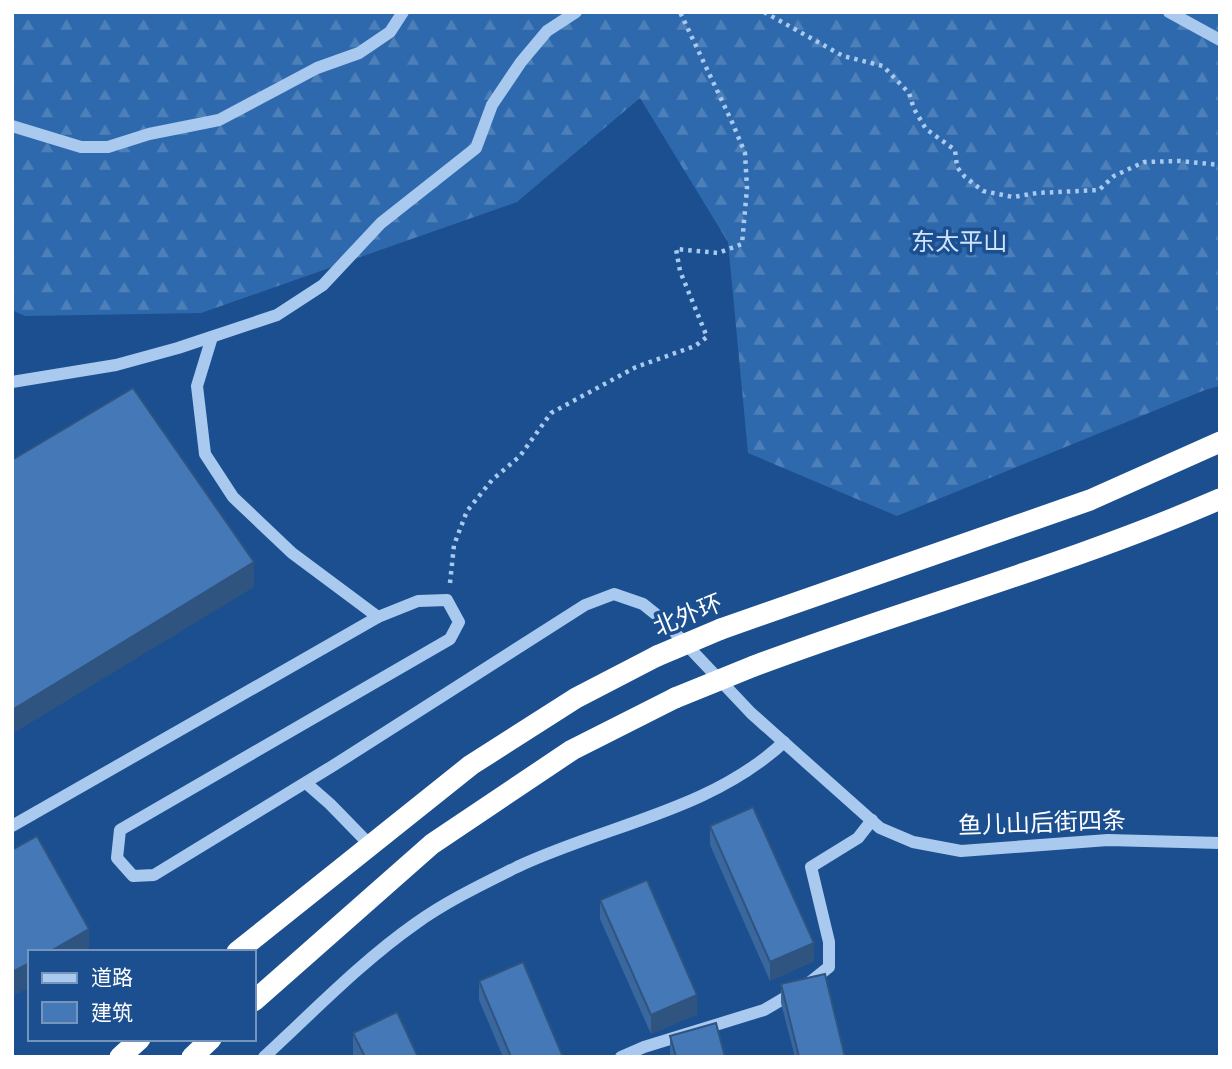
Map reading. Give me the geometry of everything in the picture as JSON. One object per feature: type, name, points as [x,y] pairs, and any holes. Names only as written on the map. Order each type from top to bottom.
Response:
[{"type":"highway","name":"北外环","points":[[239,950],[471,765],[576,698],[657,656],[721,629],[1090,500],[1220,442]]},
{"type":"highway","points":[[256,999],[432,844],[510,789],[572,750],[675,698],[754,666],[840,634],[1075,556],[1220,499]]},
{"type":"highway","points":[[120,1057],[138,1041]]},
{"type":"highway","points":[[191,1057],[209,1041]]},
{"type":"street","points":[[12,126],[80,147],[108,147],[149,134],[219,120],[317,68],[359,53],[390,32],[403,12]]},
{"type":"street","points":[[12,382],[116,365],[212,337],[277,315],[323,285],[381,223],[475,148],[492,105],[521,62],[547,30],[576,12]]},
{"type":"street","points":[[1169,12],[1220,40]]},
{"type":"street","points":[[212,337],[197,386],[205,454],[233,497],[292,553],[378,617]]},
{"type":"street","name":"鱼儿山后街四条","points":[[450,605],[459,622],[450,639],[120,830],[117,858],[133,876],[154,875],[306,783],[585,605],[614,594],[643,604],[663,620],[751,713],[880,828],[913,842],[961,851],[1108,839],[1220,843]]},
{"type":"street","points":[[12,826],[378,617],[418,601],[447,600],[450,605]]},
{"type":"street","points":[[264,1057],[415,924],[456,898],[520,866],[702,796],[742,775],[784,742]]},
{"type":"street","points":[[306,783],[358,830],[369,844]]},
{"type":"street","points":[[621,1057],[764,1010],[802,988],[829,967],[829,942],[811,867],[858,838],[872,820]]},
{"type":"path","points":[[450,605],[454,545],[467,511],[492,480],[520,456],[551,413],[636,367],[695,346],[707,337],[680,271],[676,249],[718,253],[742,244],[747,188],[745,153],[680,12]]},
{"type":"path","points":[[764,12],[843,56],[883,66],[909,93],[914,109],[926,129],[955,150],[957,167],[983,191],[1013,197],[1099,190],[1114,176],[1144,162],[1180,161],[1220,165]]},
{"type":"green space","name":"东太平山","points":[[12,12],[1220,12],[1220,386],[897,516],[748,453],[728,242],[640,98],[517,202],[201,313],[25,316],[12,310]]},
{"type":"building","points":[[133,388],[254,562],[12,710],[12,460]]},
{"type":"building","points":[[753,807],[814,943],[770,962],[710,826]]},
{"type":"building","points":[[37,836],[89,929],[52,950],[28,950],[28,964],[12,972],[12,850]]},
{"type":"building","points":[[647,880],[697,995],[651,1015],[600,900]]},
{"type":"building","points":[[523,962],[563,1057],[511,1057],[479,981]]},
{"type":"building","points":[[825,974],[845,1057],[799,1057],[781,984]]},
{"type":"building","points":[[397,1012],[418,1057],[365,1057],[353,1033]]},
{"type":"building","points":[[716,1023],[725,1057],[676,1057],[670,1036]]}]
